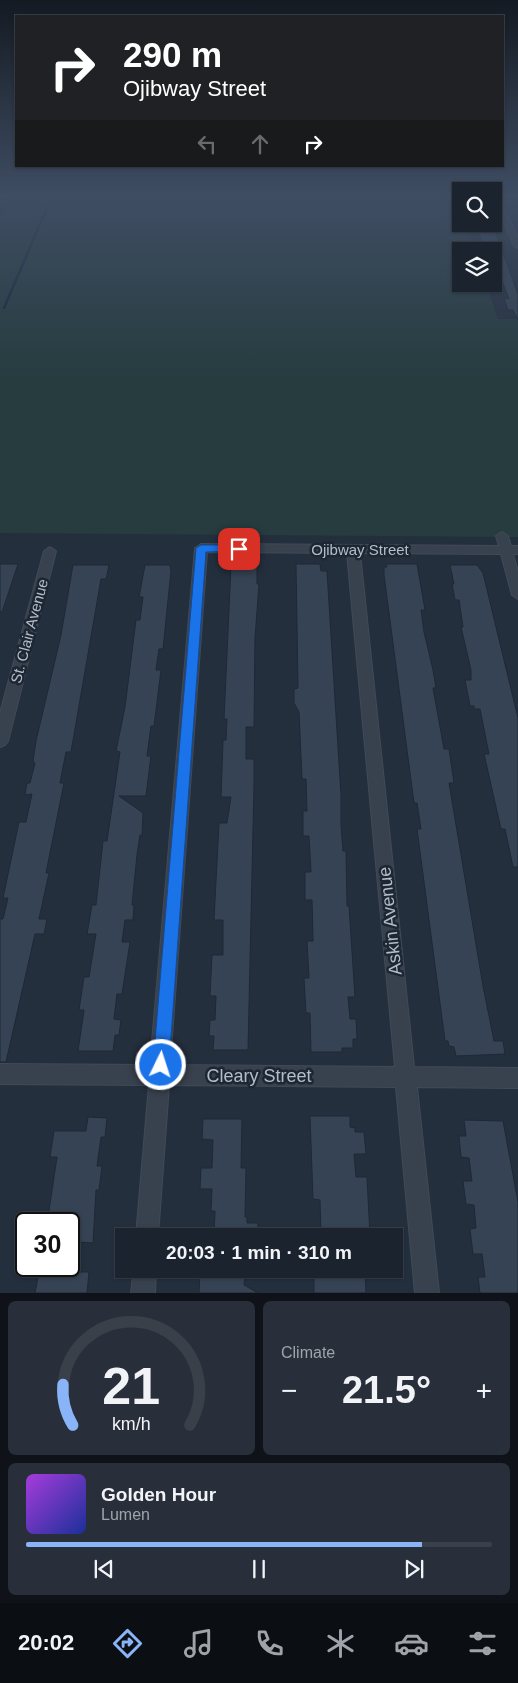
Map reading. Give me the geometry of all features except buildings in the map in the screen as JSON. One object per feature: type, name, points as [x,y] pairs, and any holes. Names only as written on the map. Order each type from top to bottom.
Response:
[{"type":"street","points":[[502,536],[512,550],[518,596]]},
{"type":"street","name":"Ojibway Street","points":[[160,1075],[201,548],[512,550]]},
{"type":"street","name":"Askin Avenue","points":[[353,549],[427,1293]]},
{"type":"street","name":"St. Clair Avenue","points":[[0,741],[50,551]]},
{"type":"street","name":"Cleary Street","points":[[0,1074],[518,1078]]},
{"type":"street","points":[[148,1228],[160,1075]]},
{"type":"street","points":[[143,1293],[144,1278]]},
{"type":"green space","points":[[0,257],[452,257],[452,292],[489,292],[498,319],[518,319],[518,537],[0,533]]},
{"type":"waterway","points":[[4,308],[26,257]]},
{"type":"route","points":[[161,1065],[201,548],[239,549]]}]
